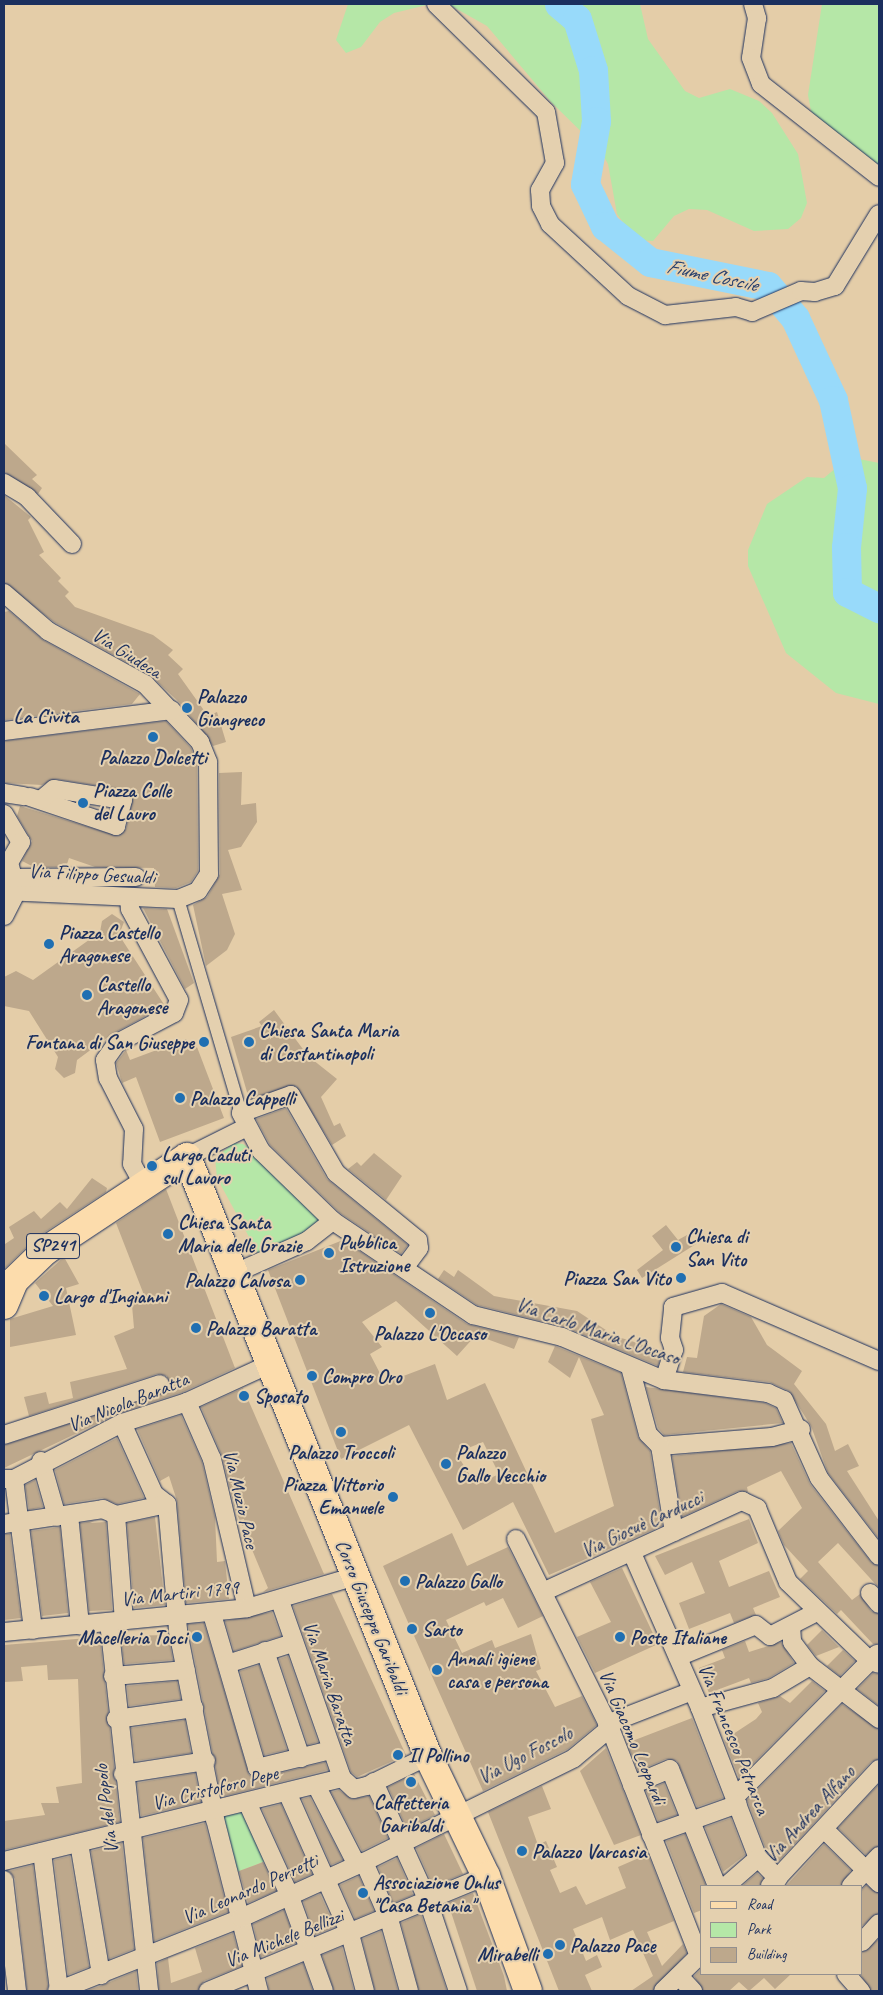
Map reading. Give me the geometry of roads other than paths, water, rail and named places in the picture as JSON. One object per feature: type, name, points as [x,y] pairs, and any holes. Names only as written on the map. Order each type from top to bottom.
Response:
[{"type":"main road","name":"SP241","points":[[4,1305],[24,1270],[117,1202],[187,1157]]},
{"type":"main road","name":"Corso Giuseppe Garibaldi","points":[[187,1157],[428,1756],[486,1876],[528,1991]]},
{"type":"street","points":[[436,4],[546,112],[555,162],[540,190],[541,206],[550,224],[628,296],[665,315],[736,307],[752,312],[772,306],[792,295],[835,286],[879,214]]},
{"type":"street","points":[[753,4],[757,18],[751,58],[761,84],[879,177]]},
{"type":"street","points":[[4,483],[26,497],[72,544]]},
{"type":"street","name":"Via Giudeca","points":[[5,597],[48,631],[145,684],[172,710],[200,742],[208,762],[209,874],[198,891],[178,899]]},
{"type":"street","points":[[4,731],[172,710]]},
{"type":"street","points":[[4,793],[32,798]]},
{"type":"street","points":[[4,814],[21,842],[9,862],[11,886],[4,916]]},
{"type":"street","points":[[11,886],[136,878]]},
{"type":"street","name":"Via Filippo Gesualdi","points":[[11,886],[128,898],[178,899]]},
{"type":"street","points":[[128,898],[179,1000],[174,1013],[117,1043],[105,1060],[108,1078],[134,1130],[132,1164],[143,1184]]},
{"type":"street","points":[[178,899],[241,1124],[278,1170],[333,1222],[401,1266],[419,1248],[412,1233],[336,1174],[291,1095],[241,1124],[187,1157]]},
{"type":"street","points":[[233,1274],[307,1241],[333,1222]]},
{"type":"street","name":"Via Carlo Maria L'Occaso","points":[[401,1266],[468,1313],[562,1337],[664,1380],[768,1393],[784,1400],[801,1430],[819,1478],[879,1556]]},
{"type":"street","points":[[664,1380],[674,1350],[670,1338],[673,1307],[699,1297],[722,1293],[748,1300],[879,1361]]},
{"type":"street","name":"Via Nicola Baratta","points":[[9,1479],[41,1461],[122,1423],[187,1402],[270,1364]]},
{"type":"street","points":[[630,1367],[648,1434],[660,1446],[674,1532]]},
{"type":"street","points":[[4,1435],[160,1384]]},
{"type":"street","name":"Via Muzio Pace","points":[[187,1402],[212,1459],[248,1608]]},
{"type":"street","points":[[122,1423],[154,1494],[167,1504],[179,1602],[177,1616],[186,1670],[216,1810],[259,1991]]},
{"type":"street","points":[[660,1446],[772,1437],[801,1430]]},
{"type":"street","points":[[41,1461],[63,1516],[80,1625]]},
{"type":"street","points":[[9,1479],[12,1523],[33,1630]]},
{"type":"street","name":"Via Giosuè Carducci","points":[[545,1592],[742,1501],[757,1508],[788,1582],[817,1612]]},
{"type":"street","points":[[12,1523],[103,1509],[116,1515],[167,1504]]},
{"type":"street","name":"Via del Popolo","points":[[116,1515],[116,1622],[113,1676],[116,1719],[149,1991]]},
{"type":"street","name":"Via Giacomo Leopardi","points":[[516,1539],[545,1592],[609,1726],[700,1955]]},
{"type":"street","name":"Via Francesco Petrarca","points":[[632,1553],[700,1708],[758,1858],[774,1883]]},
{"type":"street","name":"Via Martiri 1799","points":[[4,1632],[212,1614],[280,1601],[356,1576]]},
{"type":"street","name":"Via Maria Baratta","points":[[280,1601],[293,1643],[342,1778]]},
{"type":"street","points":[[651,1835],[691,1821],[737,1801],[843,1688],[876,1659],[817,1612],[770,1636],[756,1625],[678,1657]]},
{"type":"street","points":[[212,1614],[257,1768],[332,1750]]},
{"type":"street","points":[[791,1626],[792,1642],[810,1666],[832,1687],[843,1688],[879,1719]]},
{"type":"street","points":[[227,1664],[293,1643]]},
{"type":"street","points":[[265,1651],[301,1758]]},
{"type":"street","points":[[700,1708],[772,1688],[810,1666]]},
{"type":"street","points":[[113,1676],[186,1670]]},
{"type":"street","name":"Via Ugo Foscolo","points":[[456,1813],[574,1758],[609,1726],[692,1691]]},
{"type":"street","points":[[116,1719],[194,1708]]},
{"type":"street","points":[[342,1778],[354,1789],[374,1782],[428,1756]]},
{"type":"street","points":[[123,1774],[206,1761]]},
{"type":"street","points":[[632,1785],[670,1769],[717,1885]]},
{"type":"street","name":"Via Andrea Alfano","points":[[774,1883],[825,1830],[879,1769]]},
{"type":"street","name":"Via Cristoforo Pepe","points":[[4,1861],[342,1778]]},
{"type":"street","points":[[374,1782],[428,1901],[458,1991]]},
{"type":"street","points":[[316,1785],[389,1919],[409,1991]]},
{"type":"street","points":[[287,1792],[327,1878],[350,1934],[365,1991]]},
{"type":"street","points":[[247,1802],[289,1894],[311,1949],[324,1991]]},
{"type":"street","name":"Via Leonardo Perretti","points":[[58,1991],[145,1958],[241,1918],[289,1894],[360,1863],[456,1813]]},
{"type":"street","points":[[825,1830],[873,1877]]},
{"type":"street","points":[[79,1843],[101,1975]]},
{"type":"street","points":[[42,1852],[58,1991]]},
{"type":"street","points":[[873,1877],[879,1856]]},
{"type":"street","points":[[727,1885],[758,1858]]},
{"type":"street","name":"Via Michele Bellizzi","points":[[208,1991],[389,1919],[486,1876]]},
{"type":"street","points":[[853,1885],[873,1877]]},
{"type":"street","points":[[4,1880],[17,1991]]},
{"type":"street","points":[[663,1991],[700,1955]]},
{"type":"street","points":[[847,1975],[862,1991]]},
{"type":"street","points":[[679,1976],[693,1991]]},
{"type":"waterway","name":"Fiume Coscile","points":[[559,4],[577,19],[593,70],[596,121],[585,184],[605,226],[650,262],[768,286],[795,318],[833,400],[852,488],[846,547],[847,592],[879,608]]},
{"type":"place","name":"Palazzo Giangreco","points":[[187,708]]},
{"type":"place","name":"Palazzo Dolcetti","points":[[153,737]]},
{"type":"place","name":"Piazza Colle del Lauro","points":[[83,803]]},
{"type":"place","name":"Piazza Castello Aragonese","points":[[49,944]]},
{"type":"place","name":"Castello Aragonese","points":[[87,995]]},
{"type":"place","name":"Fontana di San Giuseppe","points":[[204,1042]]},
{"type":"place","name":"Chiesa Santa Maria di Costantinopoli","points":[[249,1042]]},
{"type":"place","name":"Palazzo Cappelli","points":[[180,1098]]},
{"type":"place","name":"Largo Caduti sul Lavoro","points":[[152,1166]]},
{"type":"place","name":"Chiesa Santa Maria delle Grazie","points":[[168,1234]]},
{"type":"place","name":"Chiesa di San Vito","points":[[676,1247]]},
{"type":"place","name":"Pubblica Istruzione","points":[[329,1253]]},
{"type":"place","name":"Piazza San Vito","points":[[681,1278]]},
{"type":"place","name":"Palazzo Calvosa","points":[[300,1280]]},
{"type":"place","name":"Largo d'Ingianni","points":[[44,1296]]},
{"type":"place","name":"Palazzo L'Occaso","points":[[430,1313]]},
{"type":"place","name":"Palazzo Baratta","points":[[196,1328]]},
{"type":"place","name":"Compro Oro","points":[[312,1376]]},
{"type":"place","name":"Sposato","points":[[244,1396]]},
{"type":"place","name":"Palazzo Troccoli","points":[[341,1432]]},
{"type":"place","name":"Palazzo Gallo Vecchio","points":[[446,1464]]},
{"type":"place","name":"Piazza Vittorio Emanuele","points":[[393,1497]]},
{"type":"place","name":"Palazzo Gallo","points":[[405,1581]]},
{"type":"place","name":"Sarto","points":[[412,1629]]},
{"type":"place","name":"Macelleria Tocci","points":[[197,1637]]},
{"type":"place","name":"Poste Italiane","points":[[620,1637]]},
{"type":"place","name":"Annali igiene casa e persona","points":[[437,1670]]},
{"type":"place","name":"Il Pollino","points":[[398,1755]]},
{"type":"place","name":"Caffetteria Garibaldi","points":[[411,1782]]},
{"type":"place","name":"Palazzo Varcasia","points":[[522,1851]]},
{"type":"place","name":"Associazione Onlus \"Casa Betania\"","points":[[363,1893]]},
{"type":"place","name":"Palazzo Pace","points":[[560,1945]]},
{"type":"place","name":"Mirabelli","points":[[548,1954]]},
{"type":"district","name":"La Civita","points":[[46,716]]}]
